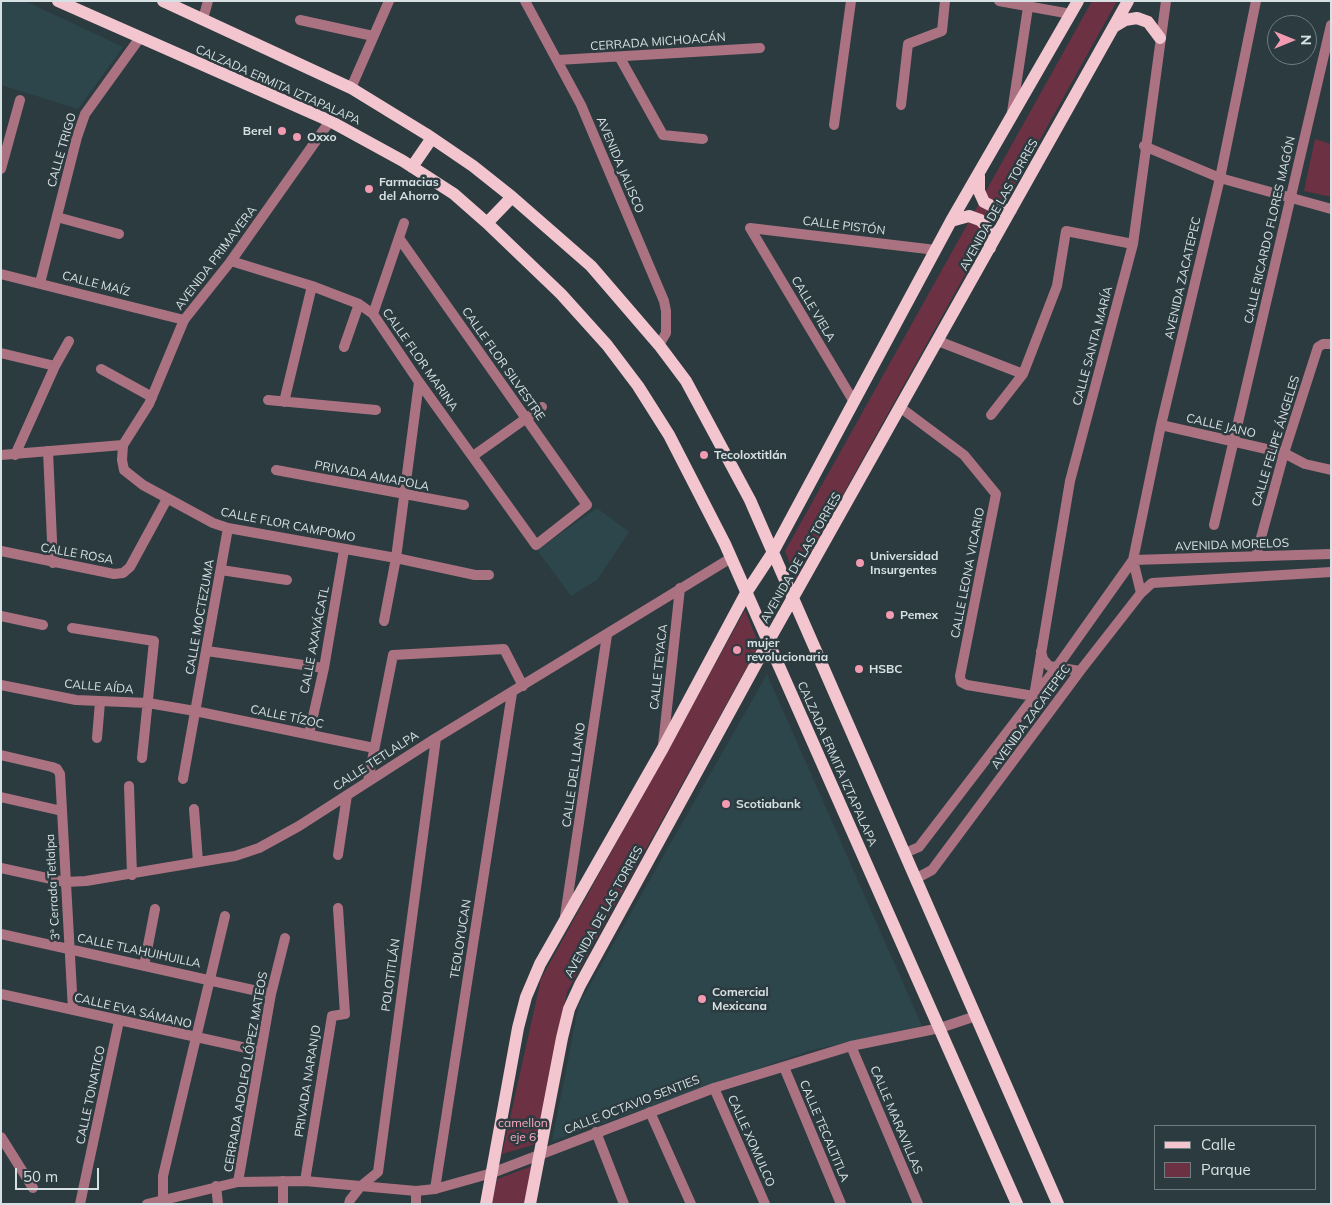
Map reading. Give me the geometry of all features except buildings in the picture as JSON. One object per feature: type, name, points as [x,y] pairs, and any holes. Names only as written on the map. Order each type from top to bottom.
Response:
[{"type":"main road","name":"CALZADA ERMITA IZTAPALAPA","points":[[58,1],[139,39],[330,121],[412,167],[454,194],[561,294],[608,345],[638,386],[696,485],[731,558],[1017,1204]]},
{"type":"main road","name":"CALZADA ERMITA IZTAPALAPA","points":[[163,1],[351,88],[432,138],[512,197],[591,266],[659,345],[686,381],[710,422],[750,500],[1058,1204]]},
{"type":"main road","points":[[486,1204],[526,997],[540,964],[663,748],[746,593],[773,552],[951,221],[1078,1]]},
{"type":"main road","name":"AVENIDA DE LAS TORRES","points":[[530,1204],[562,1038],[569,1010],[580,985],[768,642],[1128,1]]},
{"type":"main road","points":[[1115,26],[1131,18],[1143,20],[1152,26],[1160,38]]},
{"type":"main road","points":[[412,167],[432,138]]},
{"type":"main road","points":[[980,173],[979,191],[984,202],[1000,210],[1011,210]]},
{"type":"main road","points":[[487,224],[512,197]]},
{"type":"main road","points":[[951,221],[969,216],[980,220],[989,230],[990,248]]},
{"type":"street","points":[[203,19],[208,1]]},
{"type":"street","points":[[351,88],[389,1]]},
{"type":"street","name":"AVENIDA JALISCO","points":[[524,1],[558,60],[596,140],[664,301],[666,333],[659,345]]},
{"type":"street","points":[[834,125],[851,1]]},
{"type":"street","points":[[901,105],[908,44],[942,31],[945,1]]},
{"type":"street","points":[[998,1],[1029,4],[1071,14]]},
{"type":"street","name":"CALLE SANTA MARÍA","points":[[1034,696],[1070,481],[1133,244],[1144,146],[1166,1]]},
{"type":"street","name":"AVENIDA ZACATEPEC","points":[[905,853],[919,846],[1058,667],[1133,560],[1161,425],[1220,178],[1256,1]]},
{"type":"street","points":[[1012,113],[1029,4]]},
{"type":"street","points":[[300,20],[373,36]]},
{"type":"street","name":"CALLE RICARDO FLORES MAGÓN","points":[[1214,526],[1290,199],[1327,58],[1331,25]]},
{"type":"street","name":"CALLE TRIGO","points":[[40,283],[77,137],[85,114],[139,39]]},
{"type":"street","name":"CERRADA MICHOACÁN","points":[[558,60],[620,58],[760,48]]},
{"type":"street","points":[[620,58],[663,135],[703,139]]},
{"type":"street","points":[[1,169],[20,100]]},
{"type":"street","name":"AVENIDA PRIMAVERA","points":[[123,445],[152,397],[184,320],[231,261],[330,121]]},
{"type":"street","points":[[1144,146],[1220,178],[1331,209]]},
{"type":"street","points":[[57,217],[119,234]]},
{"type":"street","points":[[373,314],[404,223]]},
{"type":"street","name":"CALLE PISTÓN","points":[[750,228],[936,250]]},
{"type":"street","name":"CALLE VIELA","points":[[750,228],[854,402]]},
{"type":"street","points":[[991,414],[1023,374],[1057,286],[1066,231],[1133,244]]},
{"type":"street","name":"CALLE FLOR SILVESTRE","points":[[399,238],[587,505],[536,545]]},
{"type":"street","name":"CALLE FLOR MARINA","points":[[231,261],[312,286],[359,304],[373,314],[419,382],[536,545]]},
{"type":"street","name":"CALLE MAÍZ","points":[[1,274],[184,320]]},
{"type":"street","points":[[284,402],[312,286]]},
{"type":"street","points":[[344,347],[359,304]]},
{"type":"street","points":[[15,455],[54,366],[69,341]]},
{"type":"street","points":[[938,341],[1023,374]]},
{"type":"street","name":"CALLE FELIPE ÁNGELES","points":[[1256,556],[1284,453],[1318,347],[1323,344],[1331,344]]},
{"type":"street","points":[[1,353],[54,366]]},
{"type":"street","points":[[101,369],[152,397]]},
{"type":"street","points":[[384,621],[396,558],[419,382]]},
{"type":"street","points":[[268,400],[376,410]]},
{"type":"street","points":[[473,456],[542,407]]},
{"type":"street","name":"CALLE LEONA VICARIO","points":[[901,408],[964,455],[996,494],[960,676],[961,682],[967,685],[1034,696]]},
{"type":"street","name":"CALLE JANO","points":[[1161,425],[1284,453],[1305,464],[1331,470]]},
{"type":"street","points":[[1,455],[123,445]]},
{"type":"street","name":"CALLE FLOR CAMPOMO","points":[[123,445],[122,460],[124,470],[143,485],[167,499],[206,520],[228,528],[396,558],[475,575],[489,575]]},
{"type":"street","points":[[48,451],[53,563]]},
{"type":"street","name":"PRIVADA AMAPOLA","points":[[276,470],[464,505]]},
{"type":"street","name":"CALLE ROSA","points":[[1,551],[114,574],[123,573],[130,567],[167,499]]},
{"type":"street","name":"CALLE MOCTEZUMA","points":[[183,779],[228,528]]},
{"type":"street","name":"CALLE AXAYÁCATL","points":[[309,734],[324,668],[344,550]]},
{"type":"street","name":"AVENIDA MORELOS","points":[[1133,560],[1331,554]]},
{"type":"street","name":"CALLE TETLALPA","points":[[1,868],[65,882],[132,874],[235,856],[259,848],[299,826],[436,738],[731,558]]},
{"type":"street","name":"AVENIDA ZACATEPEC","points":[[917,878],[932,870],[1080,671],[1141,593],[1133,560]]},
{"type":"street","points":[[221,570],[287,580]]},
{"type":"street","points":[[1141,593],[1152,583],[1331,572]]},
{"type":"street","name":"CALLE TEYACA","points":[[663,748],[680,588]]},
{"type":"street","points":[[1,616],[43,625]]},
{"type":"street","points":[[72,628],[154,641],[142,758]]},
{"type":"street","name":"CALLE DEL LLANO","points":[[565,919],[607,635]]},
{"type":"street","points":[[368,781],[393,655],[504,649],[523,686]]},
{"type":"street","points":[[1041,650],[1046,664],[1080,671]]},
{"type":"street","points":[[207,651],[324,668]]},
{"type":"street","name":"CALLE AÍDA","points":[[1,685],[76,700],[148,704],[196,711]]},
{"type":"street","name":"TEOLOYUCAN","points":[[436,1189],[512,693]]},
{"type":"street","points":[[97,738],[100,702]]},
{"type":"street","name":"CALLE TÍZOC","points":[[196,711],[374,748]]},
{"type":"street","name":"POLOTITLÁN","points":[[349,1204],[361,1186],[378,1172],[436,738]]},
{"type":"street","name":"3ª Cerrada Tetlalpa","points":[[1,755],[52,767],[57,769],[60,774],[68,949],[73,1010]]},
{"type":"street","points":[[129,786],[132,874]]},
{"type":"street","points":[[338,855],[347,795]]},
{"type":"street","points":[[1,797],[62,811]]},
{"type":"street","points":[[194,809],[198,862]]},
{"type":"street","name":"PRIVADA NARANJO","points":[[305,1181],[332,1016],[346,1014],[338,908]]},
{"type":"street","points":[[144,966],[156,909]]},
{"type":"street","points":[[163,1202],[163,1176],[224,916]]},
{"type":"street","name":"CALLE TLAHUIHUILLA","points":[[1,934],[271,994]]},
{"type":"street","name":"CERRADA ADOLFO LÓPEZ MATEOS","points":[[238,1182],[271,994],[286,938]]},
{"type":"street","name":"CALLE EVA SÁMANO","points":[[1,994],[260,1051]]},
{"type":"street","name":"CALLE OCTAVIO SENTIES","points":[[147,1204],[163,1202],[216,1186],[238,1182],[305,1181],[416,1190],[436,1189],[492,1173],[714,1088],[851,1046],[940,1028],[976,1016]]},
{"type":"street","name":"CALLE TONATICO","points":[[80,1204],[119,1021]]},
{"type":"street","name":"CALLE MARAVILLAS","points":[[851,1046],[918,1204]]},
{"type":"street","name":"CALLE TECALTITLA","points":[[784,1068],[841,1204]]},
{"type":"street","name":"CALLE XOMULCO","points":[[714,1088],[764,1204]]},
{"type":"street","points":[[650,1112],[691,1204]]},
{"type":"street","points":[[596,1132],[624,1204]]},
{"type":"street","points":[[1,1137],[33,1188]]},
{"type":"street","points":[[283,1181],[283,1204]]},
{"type":"street","points":[[216,1186],[218,1204]]},
{"type":"street","points":[[416,1190],[416,1204]]},
{"type":"shaded area","points":[[1,1],[25,1],[123,47],[78,109],[1,85]]},
{"type":"shaded area","points":[[597,508],[629,532],[597,580],[571,596],[537,550]]},
{"type":"shaded area","points":[[767,674],[922,1026],[812,1050],[552,1141],[579,1004]]},
{"type":"green space","points":[[1092,1],[1117,1],[796,579],[785,551]]},
{"type":"green space","points":[[1315,139],[1331,144],[1331,197],[1304,191]]},
{"type":"green space","name":"camellon eje 6","points":[[745,610],[759,645],[567,992],[536,1144],[502,1154],[541,979]]},
{"type":"green space","points":[[535,1165],[526,1204],[492,1204],[497,1179]]},
{"type":"place","name":"Berel","points":[[282,131]]},
{"type":"place","name":"Oxxo","points":[[297,137]]},
{"type":"place","name":"Farmacias del Ahorro","points":[[369,189]]},
{"type":"place","name":"Tecoloxtitlán","points":[[704,455]]},
{"type":"place","name":"Universidad Insurgentes","points":[[860,563]]},
{"type":"place","name":"Pemex","points":[[890,615]]},
{"type":"place","name":"mujer revolucionaria","points":[[737,650]]},
{"type":"place","name":"HSBC","points":[[859,669]]},
{"type":"place","name":"Scotiabank","points":[[726,804]]},
{"type":"place","name":"Comercial Mexicana","points":[[702,999]]}]
